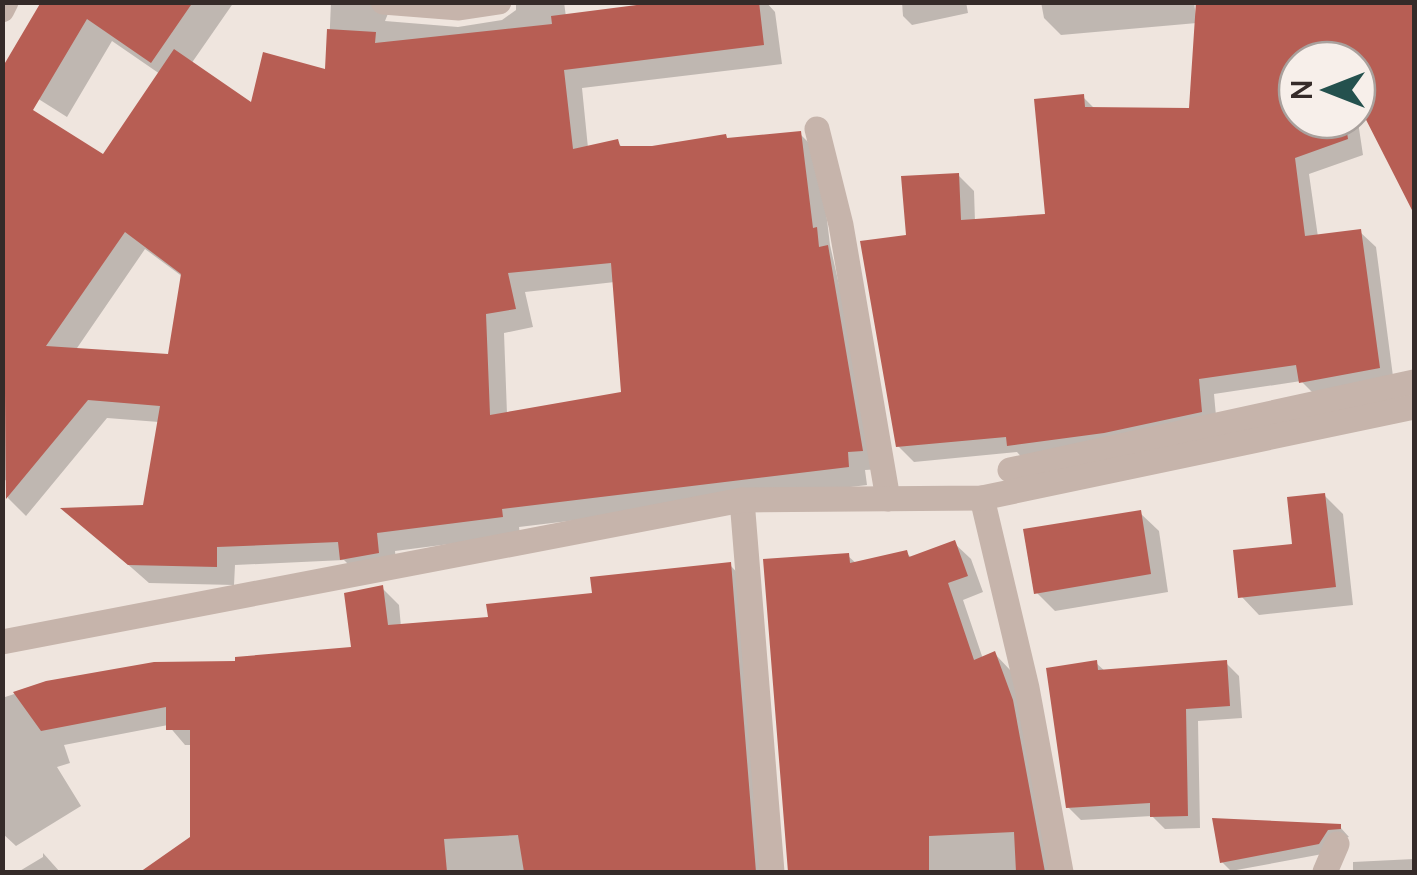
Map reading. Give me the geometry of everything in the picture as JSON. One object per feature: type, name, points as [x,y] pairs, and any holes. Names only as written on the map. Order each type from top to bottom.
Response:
[{"type":"street","points":[[2,10],[6,2]]},
{"type":"street","points":[[383,2],[459,8],[499,2]]},
{"type":"street","points":[[816,129],[841,225],[888,499]]},
{"type":"street","points":[[1010,470],[1414,382]]},
{"type":"street","points":[[2,642],[742,500],[982,498],[1414,407]]},
{"type":"street","points":[[982,498],[1028,688],[1062,872]]},
{"type":"street","points":[[742,500],[772,872]]},
{"type":"street","points":[[1325,872],[1337,844]]},
{"type":"building","points":[[41,2],[193,2],[151,63],[87,19],[33,110],[103,154],[174,49],[251,102],[263,52],[325,69],[327,29],[376,32],[375,43],[552,24],[551,16],[660,2],[759,2],[764,45],[564,70],[573,149],[618,139],[620,146],[652,146],[726,134],[727,138],[801,131],[813,228],[817,227],[819,247],[828,245],[863,451],[848,452],[849,467],[502,509],[503,517],[377,533],[379,553],[340,560],[338,542],[217,547],[217,567],[128,565],[60,508],[143,505],[160,406],[88,400],[6,499],[2,68]],"holes":[[[125,232],[181,274],[168,354],[46,346]],[[611,263],[621,392],[490,415],[486,314],[516,309],[508,273]]]},
{"type":"building","points":[[1196,2],[1414,2],[1414,214],[1376,140],[1377,40],[1277,40],[1277,140],[1345,140],[1295,158],[1305,236],[1361,229],[1380,368],[1299,383],[1296,365],[1199,379],[1202,412],[1104,433],[1007,446],[1006,437],[896,447],[860,241],[906,235],[901,176],[959,173],[961,220],[1045,214],[1034,99],[1084,94],[1085,107],[1189,108]]},
{"type":"building","points":[[1325,493],[1336,587],[1238,598],[1233,550],[1292,544],[1287,497]]},
{"type":"building","points":[[1141,510],[1151,574],[1034,594],[1023,529]]},
{"type":"building","points":[[955,540],[968,576],[948,583],[974,660],[995,651],[1013,700],[1045,872],[1016,872],[1014,832],[929,836],[929,872],[788,872],[763,559],[849,553],[850,563],[907,550],[909,557]]},
{"type":"building","points":[[731,562],[756,872],[524,872],[518,835],[444,839],[447,872],[140,872],[190,837],[190,730],[166,730],[166,707],[41,731],[13,692],[46,681],[154,662],[235,661],[235,657],[351,647],[344,593],[383,585],[388,625],[488,617],[486,604],[592,593],[590,577]]},
{"type":"building","points":[[1097,660],[1098,670],[1227,660],[1230,706],[1186,709],[1188,816],[1150,817],[1150,803],[1066,808],[1046,668]]},
{"type":"building","points":[[1212,818],[1341,824],[1341,829],[1328,830],[1319,844],[1220,863]]}]
